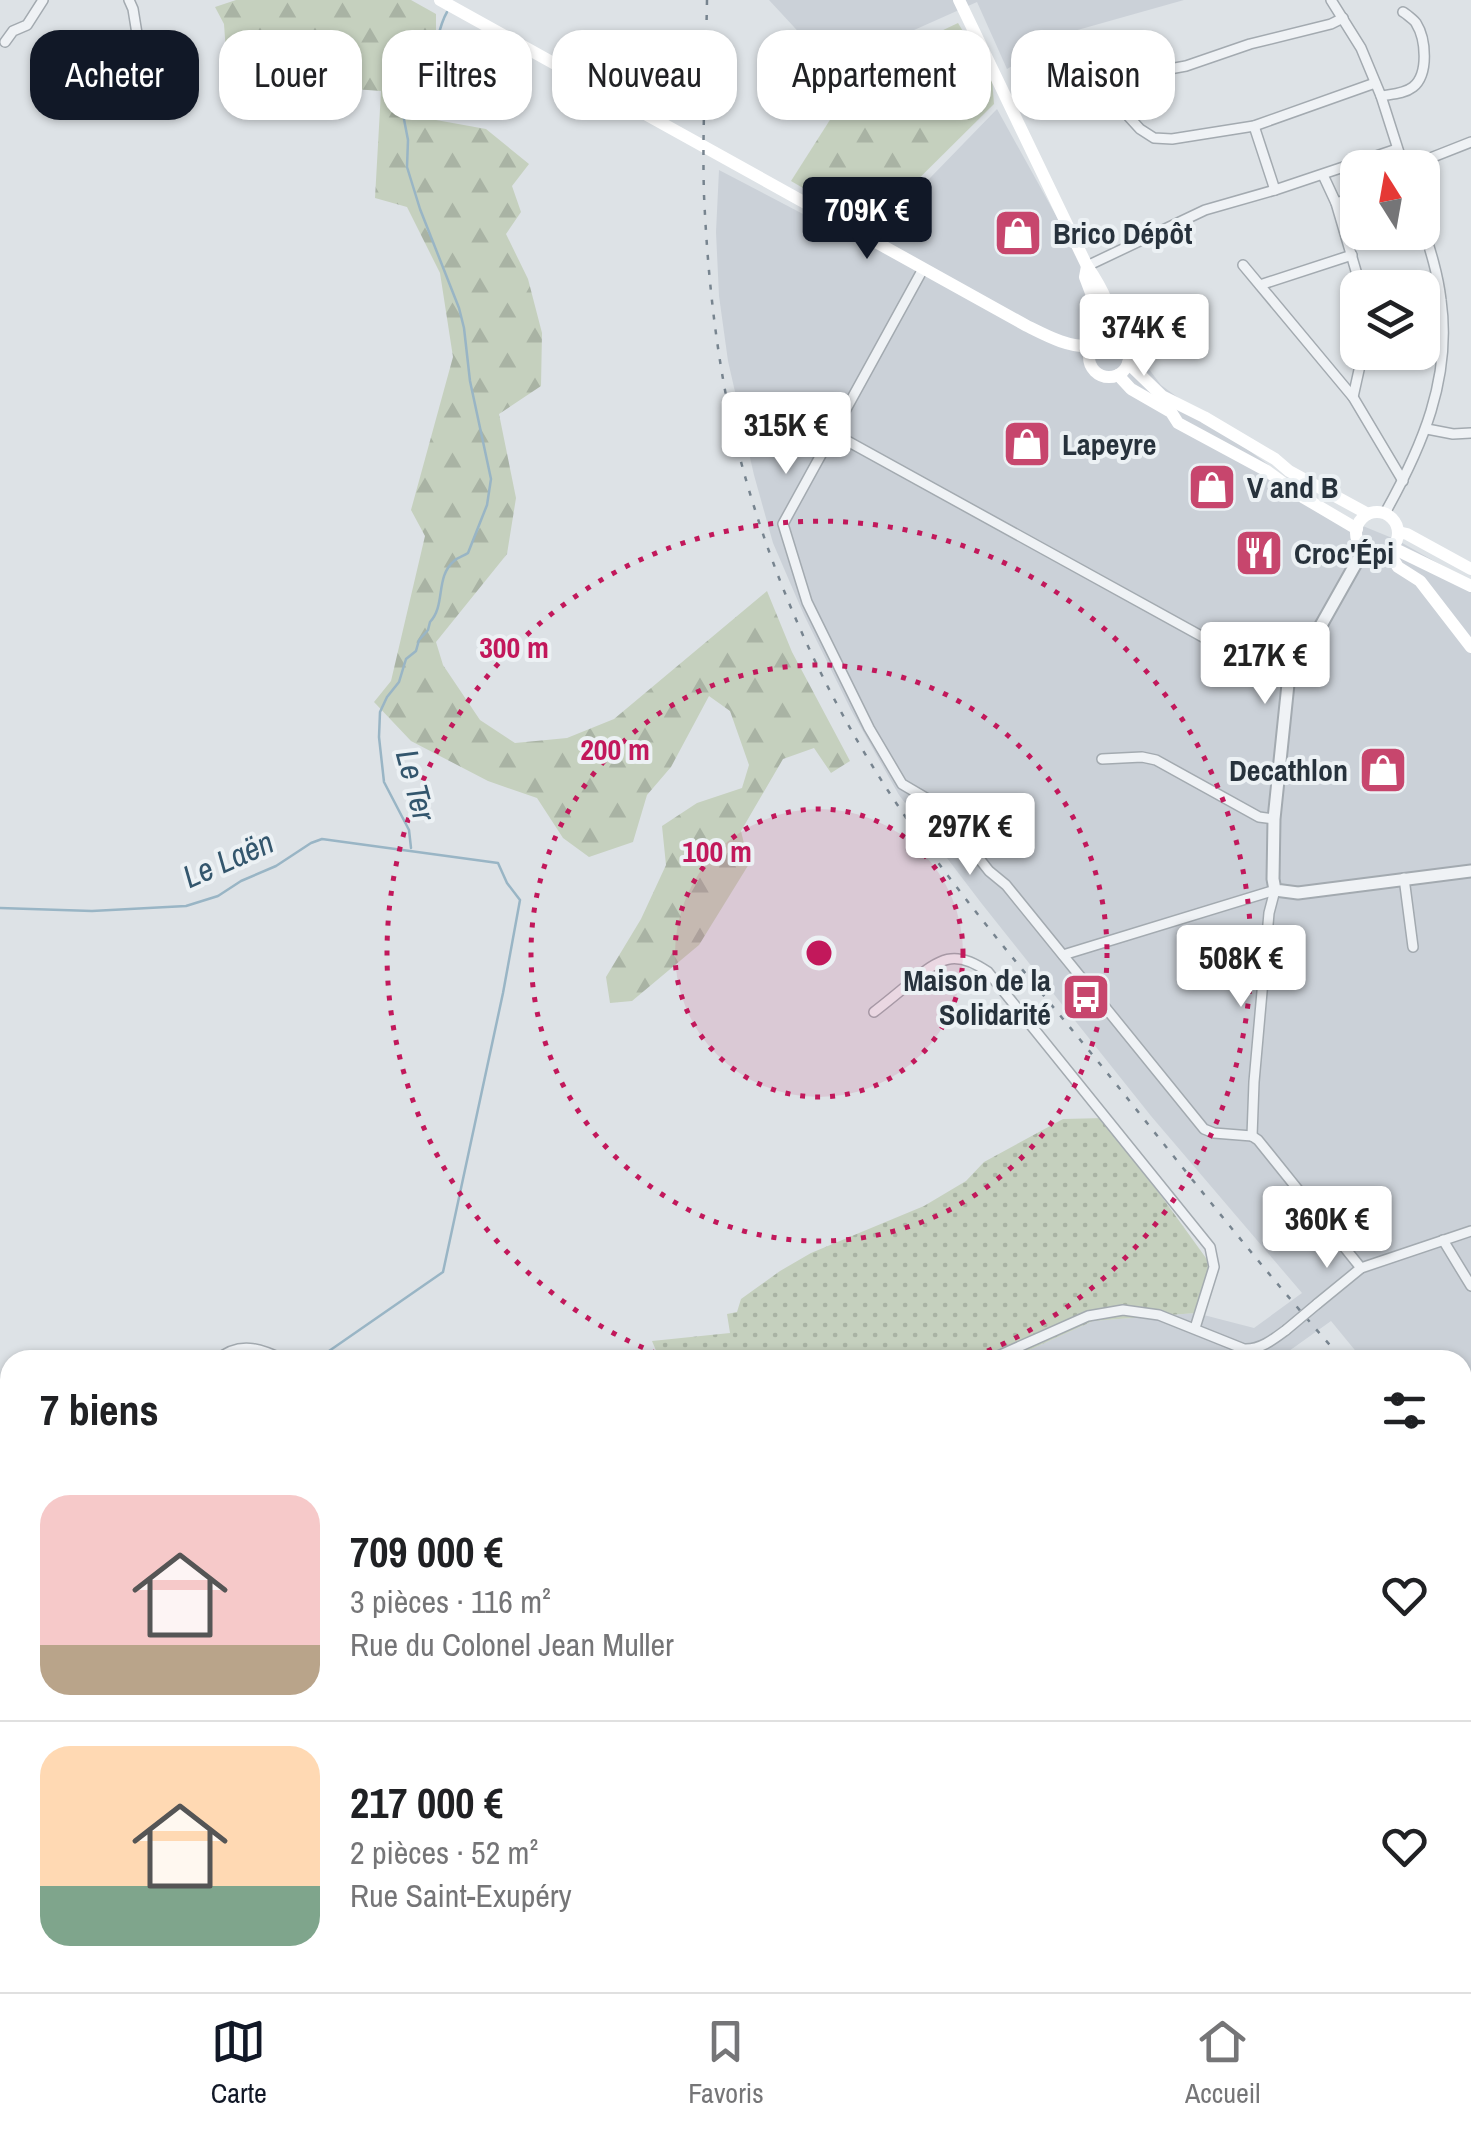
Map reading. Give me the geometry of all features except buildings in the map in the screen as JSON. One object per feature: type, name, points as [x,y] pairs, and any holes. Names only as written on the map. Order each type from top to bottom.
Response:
[{"type":"main road","points":[[440,0],[1056,340],[1101,375],[1118,375],[1128,363]]},
{"type":"main road","points":[[960,0],[1087,266],[1085,277],[1096,306],[1102,341]]},
{"type":"main road","points":[[1056,340],[1082,347],[1121,341],[1128,363],[1162,396],[1368,514],[1385,513],[1395,521],[1398,532],[1390,549],[1376,554],[1364,549],[1357,540],[1356,529],[1368,514]]},
{"type":"main road","points":[[1090,364],[1090,355],[1102,341]]},
{"type":"main road","points":[[1118,375],[1131,388],[1171,412],[1178,423],[1267,471],[1356,529]]},
{"type":"main road","points":[[1398,532],[1471,569]]},
{"type":"main road","points":[[1390,549],[1398,567],[1420,581],[1471,647]]},
{"type":"main road","points":[[1390,549],[1471,586]]},
{"type":"street","points":[[5,42],[12,31],[27,26],[43,0]]},
{"type":"street","points":[[128,0],[136,30]]},
{"type":"street","points":[[1330,0],[1361,48],[1398,150]]},
{"type":"street","points":[[1381,96],[1413,87],[1423,75],[1424,57],[1416,22],[1403,12]]},
{"type":"street","points":[[1343,18],[1186,66],[1109,80],[1129,117],[1140,128],[1154,138],[1172,139],[1254,126],[1375,83]]},
{"type":"street","points":[[1254,126],[1275,190]]},
{"type":"street","points":[[1440,154],[1471,142]]},
{"type":"street","points":[[1087,266],[1206,210],[1340,170]]},
{"type":"street","points":[[1324,175],[1356,270]]},
{"type":"street","points":[[1336,203],[1340,202]]},
{"type":"street","points":[[1385,513],[1427,429],[1440,371],[1442,312],[1429,250]]},
{"type":"street","points":[[1260,285],[1352,256]]},
{"type":"street","points":[[1242,265],[1353,397],[1403,481]]},
{"type":"street","points":[[923,269],[783,523],[807,602],[869,728],[902,784],[936,804],[1204,1130],[1258,1140],[1361,1268]]},
{"type":"street","points":[[1353,397],[1359,370]]},
{"type":"street","points":[[1427,429],[1471,433]]},
{"type":"street","points":[[832,432],[1288,684]]},
{"type":"street","points":[[1252,1136],[1267,932],[1274,890],[1274,819],[1288,684],[1364,549]]},
{"type":"street","points":[[1102,758],[1156,760],[1260,816],[1274,819]]},
{"type":"street","points":[[1063,954],[1274,890],[1298,892],[1471,871]]},
{"type":"street","points":[[1404,878],[1413,947]]},
{"type":"street","points":[[874,1012],[936,962],[956,958],[988,972],[1210,1246],[1214,1267],[1194,1328]]},
{"type":"street","points":[[1011,1350],[1102,1312],[1134,1311],[1194,1328],[1236,1348],[1253,1350],[1273,1340],[1361,1268],[1471,1230]]},
{"type":"street","points":[[1443,1240],[1471,1286]]},
{"type":"shaded area","points":[[769,0],[1184,0],[1078,30],[1011,30],[1011,67],[1007,69],[977,2],[914,30],[797,30]]},
{"type":"shaded area","points":[[997,109],[1120,331],[1161,385],[1309,495],[1471,582],[1471,1350],[1355,1350],[1331,1321],[1290,1350],[1029,1350],[1093,1321],[1196,1313],[1254,1328],[1302,1293],[1151,1116],[982,904],[899,795],[851,710],[773,543],[754,475],[728,361],[719,296],[719,170],[864,246],[986,120],[991,120]]},
{"type":"green space","points":[[236,0],[411,0],[436,14],[436,30],[382,30],[382,120],[436,120],[486,129],[529,164],[512,186],[521,212],[506,234],[528,279],[542,333],[541,386],[499,414],[516,498],[507,554],[436,642],[443,665],[480,720],[515,743],[567,738],[614,719],[767,591],[792,652],[850,761],[831,773],[814,748],[783,759],[741,831],[749,864],[699,945],[632,1001],[610,1003],[606,977],[641,919],[666,865],[662,826],[697,803],[742,788],[749,765],[730,711],[709,696],[671,767],[647,795],[633,842],[589,857],[563,838],[537,798],[488,781],[411,741],[374,702],[391,681],[425,536],[411,510],[453,357],[440,273],[407,207],[375,198],[381,91],[362,90],[362,30],[224,30],[215,7]]},
{"type":"green space","points":[[958,23],[962,30],[943,30]]},
{"type":"green space","points":[[830,120],[978,120],[870,227],[791,181]]},
{"type":"green space","points":[[1105,1118],[1211,1265],[1196,1313],[1093,1321],[1029,1350],[656,1350],[652,1341],[730,1333],[727,1314],[737,1312],[741,1299],[780,1271],[811,1253],[924,1206],[966,1181],[984,1162],[1063,1119]]},
{"type":"waterway","name":"Le Ter","points":[[411,848],[409,830],[384,782],[380,712],[399,682],[406,659],[416,651],[428,630],[438,608],[444,575],[468,553],[487,505],[491,479],[459,308],[407,167],[408,140],[402,109],[406,68],[429,64],[447,12]]},
{"type":"waterway","name":"Le Ter","points":[[0,908],[92,911],[186,906],[218,896],[322,839],[498,863],[520,900],[443,1272],[330,1350]]},
{"type":"railway","points":[[707,0],[704,195],[720,361],[752,502],[782,587],[819,669],[885,786],[961,893],[1334,1350]]},
{"type":"place","name":"Brico Dépôt","points":[[1018,233]]},
{"type":"place","name":"Lapeyre","points":[[1027,444]]},
{"type":"place","name":"V and B","points":[[1212,487]]},
{"type":"place","name":"Croc'Épi","points":[[1259,553]]},
{"type":"place","name":"Decathlon","points":[[1383,770]]},
{"type":"place","name":"Maison de la Solidarité","points":[[1086,997]]},
{"type":"water label","name":"Le Laën","points":[[228,859]]}]
